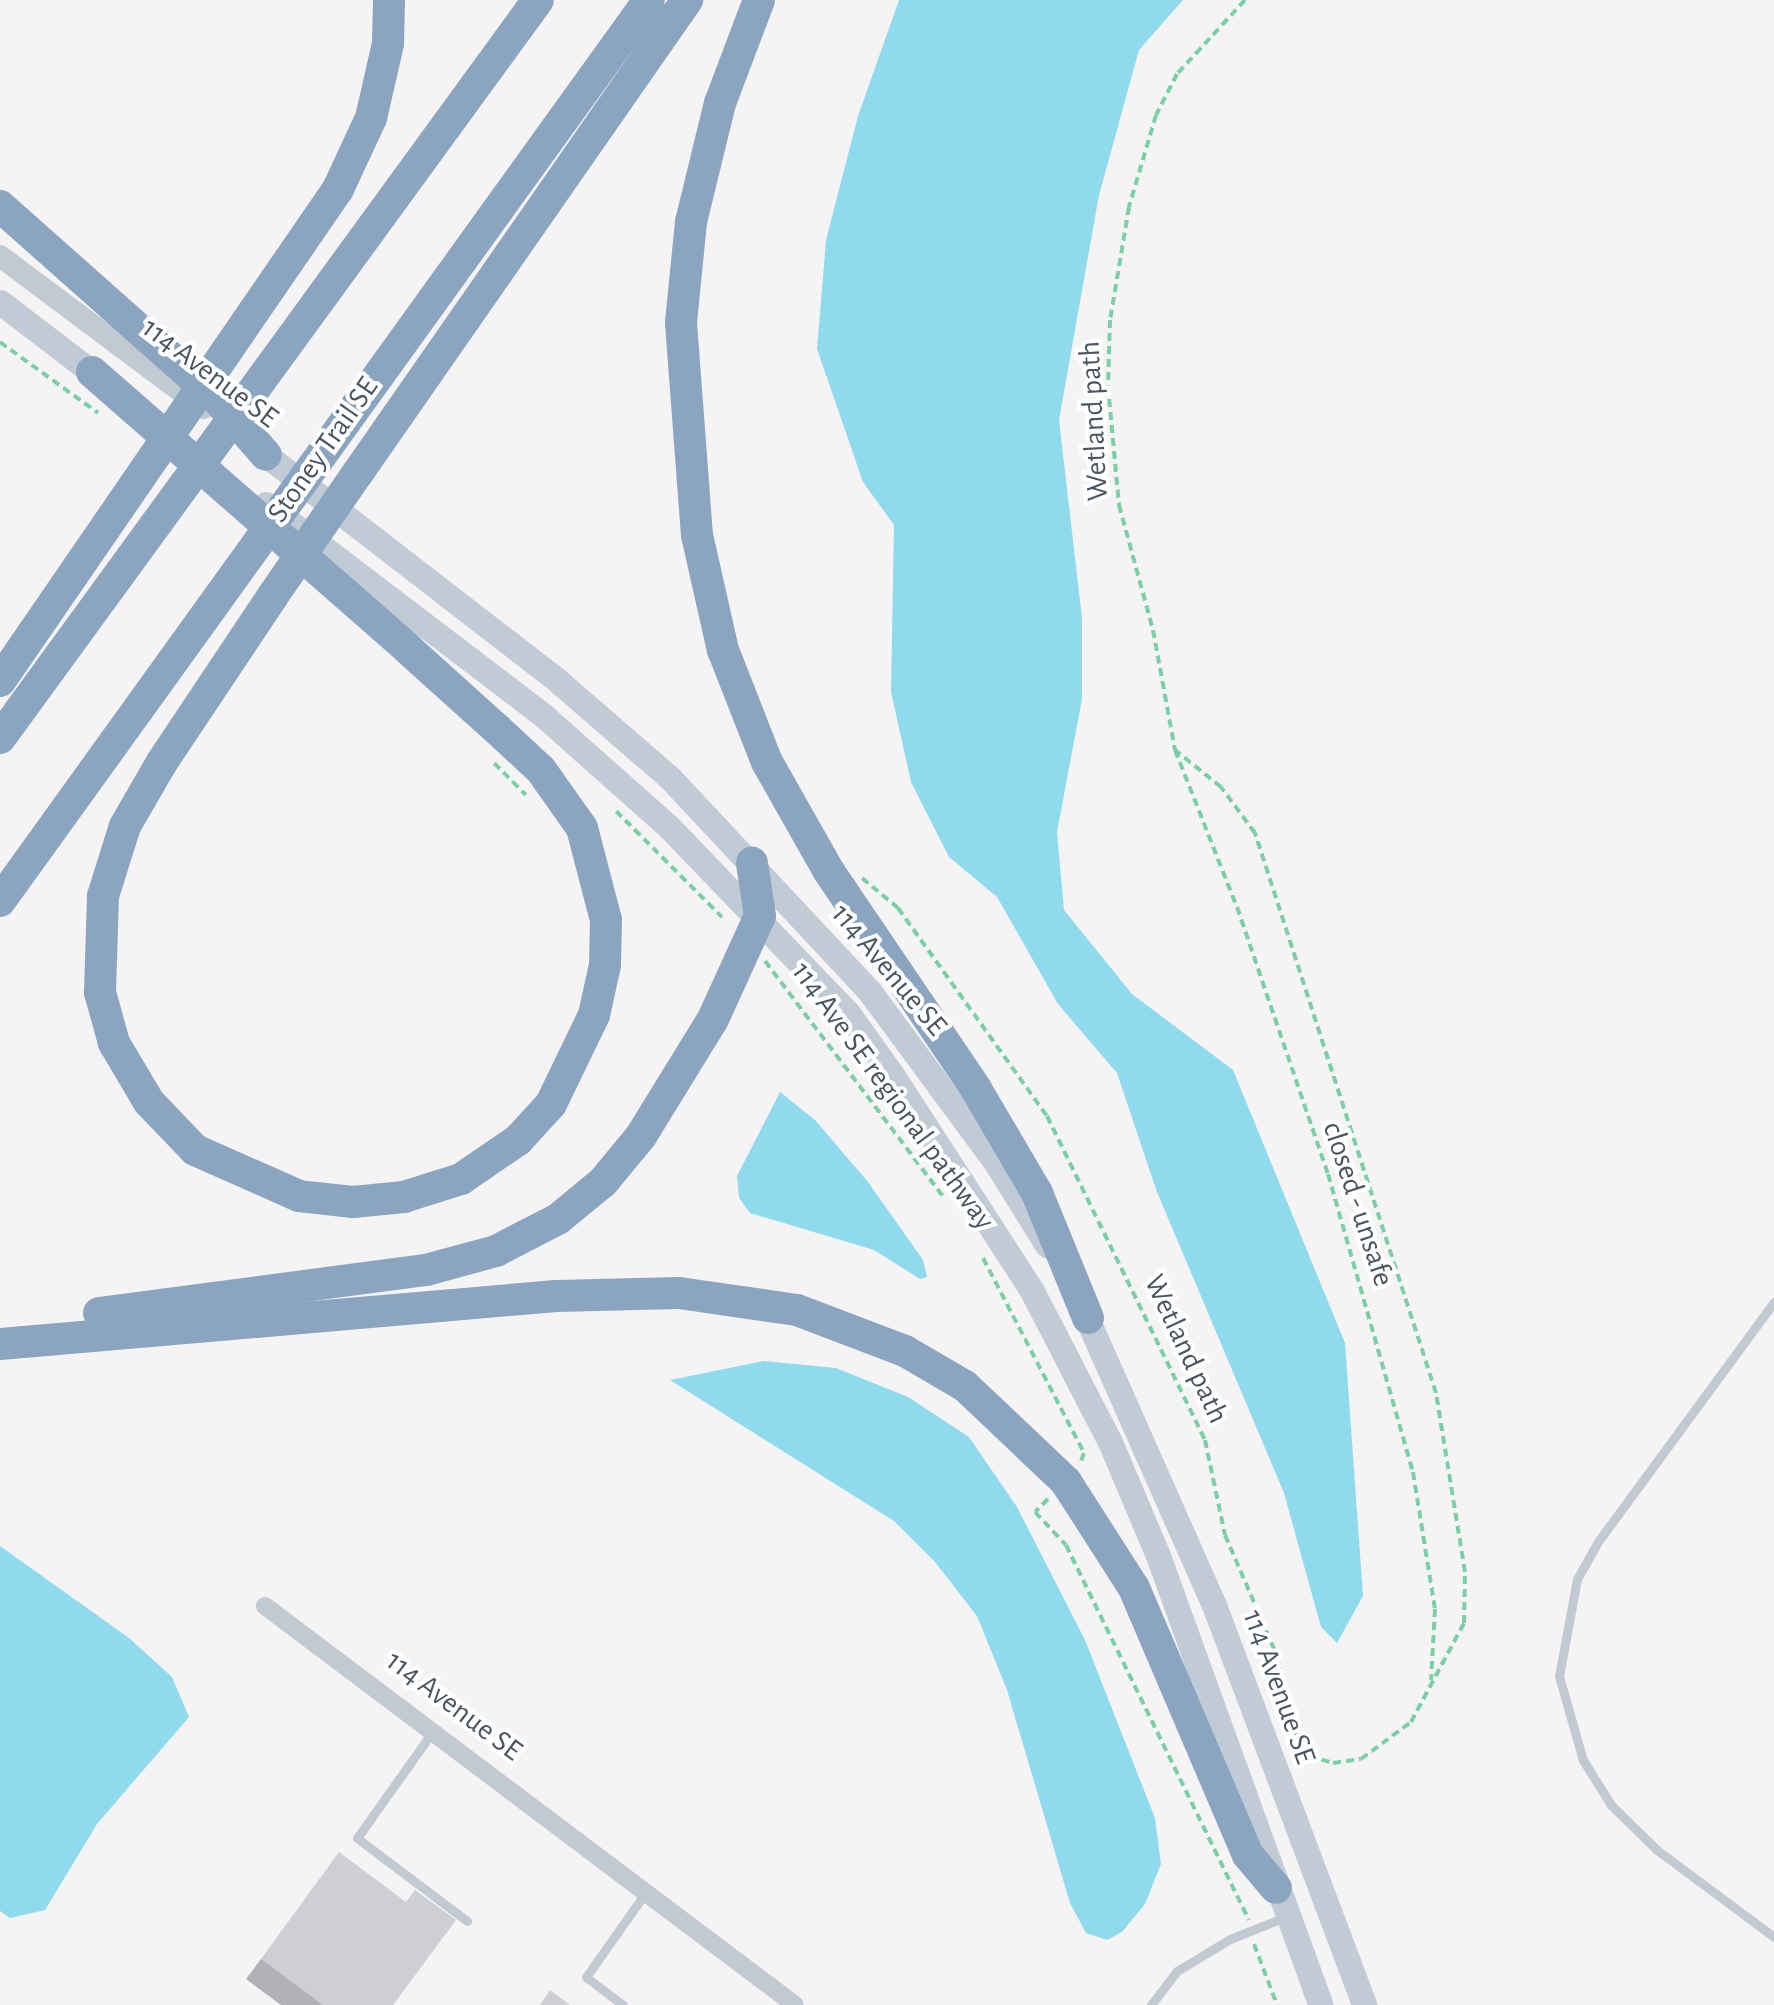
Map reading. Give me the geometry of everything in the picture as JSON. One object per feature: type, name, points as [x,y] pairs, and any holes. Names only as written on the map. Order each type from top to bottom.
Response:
[{"type":"highway","points":[[0,681],[214,371],[346,171],[371,118],[388,44],[389,0]]},
{"type":"highway","points":[[0,738],[538,0]]},
{"type":"highway","name":"Stoney Trail SE","points":[[0,901],[648,0]]},
{"type":"highway","points":[[92,372],[498,729],[541,770],[582,828],[603,905],[606,965],[574,1064],[551,1104],[518,1140],[460,1179],[404,1197],[352,1202],[299,1196],[196,1150],[148,1102],[114,1044],[100,992],[102,896],[125,826],[272,597],[357,474],[687,0]]},
{"type":"highway","points":[[760,0],[735,56],[690,222],[681,323],[697,536],[723,650],[767,762],[828,870],[976,1089],[1037,1193],[1088,1318]]},
{"type":"highway","points":[[0,206],[217,400],[266,456]]},
{"type":"highway","points":[[0,1326],[426,1270],[496,1251],[558,1218],[603,1182],[641,1136],[713,1018],[760,916],[752,862]]},
{"type":"highway","points":[[0,1344],[556,1296],[679,1293],[797,1310],[905,1351],[965,1386],[1066,1482],[1134,1588],[1248,1856],[1282,1902]]},
{"type":"main road","name":"114 Avenue SE","points":[[0,302],[544,716],[760,916],[866,1040],[1032,1291],[1157,1552],[1320,2005]]},
{"type":"main road","name":"114 Avenue SE","points":[[266,456],[558,681],[670,778],[752,862],[921,1057],[996,1163],[1088,1318],[1214,1605],[1364,2005]]},
{"type":"street","name":"114 Avenue SE","points":[[0,256],[266,456]]},
{"type":"street","name":"114 Avenue SE","points":[[265,1606],[794,2005]]},
{"type":"lane","points":[[1774,1302],[1598,1540],[1577,1579],[1559,1676],[1583,1760],[1611,1806],[1658,1850],[1774,1937]]},
{"type":"lane","points":[[433,1731],[357,1838],[467,1921]]},
{"type":"lane","points":[[623,2005],[586,1977],[646,1892]]},
{"type":"lane","points":[[1151,2005],[1177,1971],[1251,1930],[1282,1902]]},
{"type":"path","name":"Wetland path","points":[[1175,750],[1153,630],[1119,505],[1108,386],[1110,320],[1129,208],[1156,114],[1177,74],[1245,0]]},
{"type":"path","name":"closed - unsafe","points":[[1175,750],[1237,907],[1384,1364],[1430,1562],[1435,1609],[1430,1686]]},
{"type":"path","points":[[1175,750],[1222,787],[1254,834],[1436,1393],[1464,1572],[1464,1623],[1430,1686]]},
{"type":"path","points":[[603,798],[722,917]]},
{"type":"path","name":"Wetland path","points":[[855,879],[876,884],[898,908],[1047,1116],[1205,1440],[1225,1535],[1275,1651],[1297,1738],[1309,1756],[1333,1764],[1361,1759],[1404,1730],[1430,1686]]},
{"type":"path","name":"114 Ave SE regional pathway","points":[[765,962],[875,1099],[952,1210]]},
{"type":"path","name":"114 Ave SE regional pathway","points":[[975,1242],[1084,1453],[1077,1473]]},
{"type":"path","points":[[1051,1496],[1035,1512],[1066,1545],[1251,1930],[1278,2005]]},
{"type":"water","points":[[899,0],[1183,0],[1139,50],[1099,195],[1059,420],[1082,618],[1082,699],[1057,832],[1064,910],[1132,994],[1233,1070],[1345,1343],[1363,1596],[1337,1643],[1321,1627],[1284,1493],[1157,1192],[1117,1073],[1058,1004],[997,897],[949,857],[911,782],[891,692],[894,525],[863,482],[817,349],[826,240],[858,116]]},
{"type":"water","points":[[780,1092],[815,1120],[868,1182],[923,1260],[927,1277],[920,1279],[874,1250],[750,1213],[739,1198],[737,1176]]},
{"type":"water","points":[[764,1361],[836,1368],[908,1397],[969,1437],[1017,1507],[1085,1640],[1155,1818],[1161,1864],[1145,1904],[1122,1932],[1107,1940],[1086,1933],[1070,1903],[1007,1690],[977,1616],[935,1562],[894,1521],[670,1380]]},
{"type":"water","points":[[0,1546],[129,1638],[172,1677],[189,1717],[97,1824],[45,1910],[10,1918],[0,1911]]},
{"type":"building","points":[[339,1852],[406,1902],[415,1890],[456,1920],[393,2005],[323,2005],[261,1959]]},
{"type":"building","points":[[550,1990],[570,2005],[540,2005]]}]
